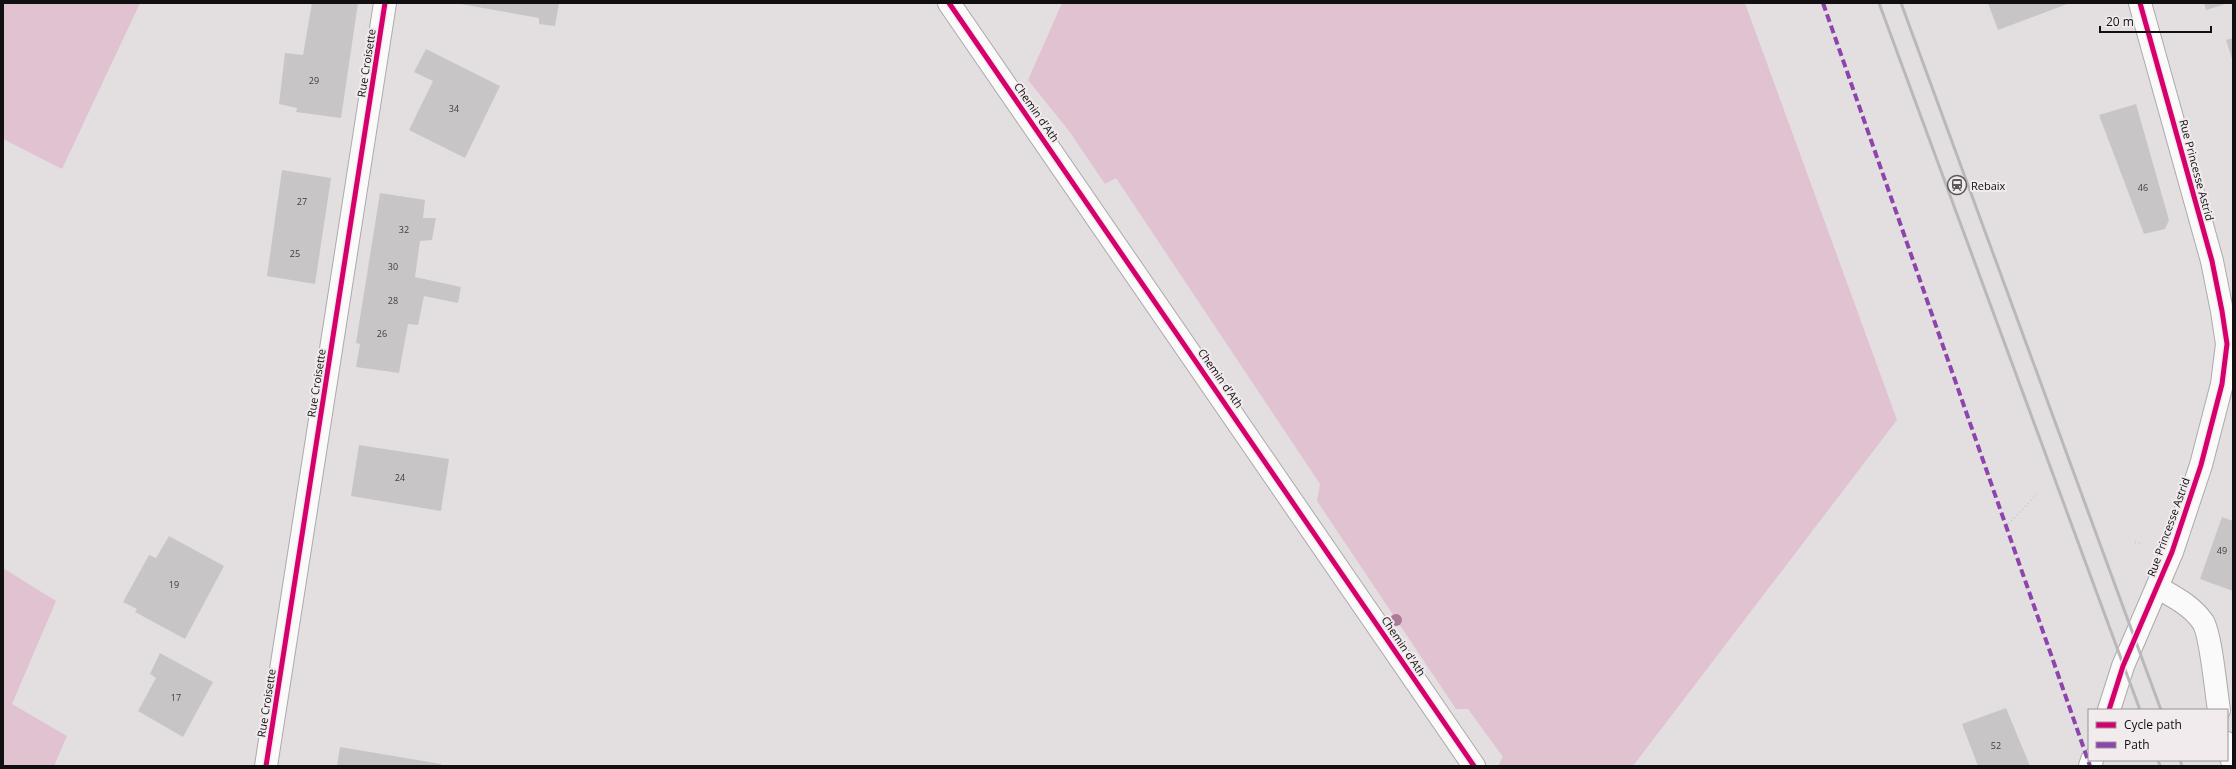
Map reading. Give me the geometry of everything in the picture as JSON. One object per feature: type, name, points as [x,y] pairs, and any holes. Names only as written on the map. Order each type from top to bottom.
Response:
[{"type":"street","name":"Rue Croisette","points":[[266,766],[385,3]]},
{"type":"street","name":"Chemin d'Ath","points":[[950,3],[1474,766]]},
{"type":"street","name":"Rue Princesse Astrid","points":[[2109,709],[2123,666],[2172,552],[2201,466],[2222,384],[2230,344],[2212,261],[2140,3]]},
{"type":"street","name":"Rue Princesse Astrid","points":[[2157,587],[2185,603],[2204,623],[2210,648],[2219,709]]},
{"type":"street","points":[[2228,746],[2233,764]]},
{"type":"path","points":[[2006,527],[2037,494]]},
{"type":"shaded area","points":[[3,3],[140,3],[62,169],[3,139]]},
{"type":"shaded area","points":[[1062,3],[1745,3],[1897,420],[1633,766],[1498,766],[1503,757],[1468,709],[1456,709],[1317,501],[1320,484],[1116,178],[1105,184],[1069,131],[1028,80]]},
{"type":"shaded area","points":[[3,568],[56,601],[12,704],[67,736],[54,766],[3,766]]},
{"type":"building","points":[[312,3],[358,3],[341,118],[296,112],[297,108],[279,104],[285,53],[303,55]]},
{"type":"building","points":[[455,3],[559,3],[555,26],[539,24],[539,18]]},
{"type":"building","points":[[1988,3],[2070,3],[1998,30]]},
{"type":"building","points":[[2204,3],[2229,3],[2206,10]]},
{"type":"building","points":[[2233,38],[2233,62],[2226,40]]},
{"type":"building","points":[[426,49],[500,86],[465,158],[409,130],[433,81],[414,72]]},
{"type":"building","points":[[2136,104],[2169,220],[2165,229],[2144,234],[2099,115]]},
{"type":"building","points":[[282,170],[331,178],[315,284],[267,276]]},
{"type":"building","points":[[380,193],[425,200],[423,218],[436,218],[432,240],[420,241],[415,277],[461,287],[458,303],[424,296],[418,325],[408,324],[399,373],[356,367],[360,344],[356,343]]},
{"type":"building","points":[[359,445],[449,459],[441,511],[351,496]]},
{"type":"building","points":[[2222,517],[2233,521],[2233,591],[2200,579]]},
{"type":"building","points":[[169,536],[224,566],[185,639],[135,612],[137,609],[123,602],[149,555],[156,558]]},
{"type":"building","points":[[160,653],[213,682],[183,737],[138,711],[156,678],[150,674]]},
{"type":"building","points":[[2006,708],[2030,766],[1978,766],[1962,724]]},
{"type":"building","points":[[340,747],[441,764],[441,766],[337,766]]},
{"type":"railway","points":[[1879,3],[2140,709]]},
{"type":"railway","points":[[1901,3],[2161,709]]},
{"type":"railway","points":[[2158,761],[2160,766]]},
{"type":"railway","points":[[2180,761],[2182,766]]},
{"type":"marked path","points":[[1823,3],[2088,760]]},
{"type":"marked path","points":[[2088,761],[2090,766]]},
{"type":"cycle path","points":[[266,766],[385,3]]},
{"type":"cycle path","points":[[949,3],[1474,766]]},
{"type":"cycle path","points":[[2109,709],[2123,666],[2172,552],[2201,465],[2222,384],[2227,344],[2212,261],[2140,3]]},
{"type":"place","name":"Rebaix","points":[[1957,185]]}]
